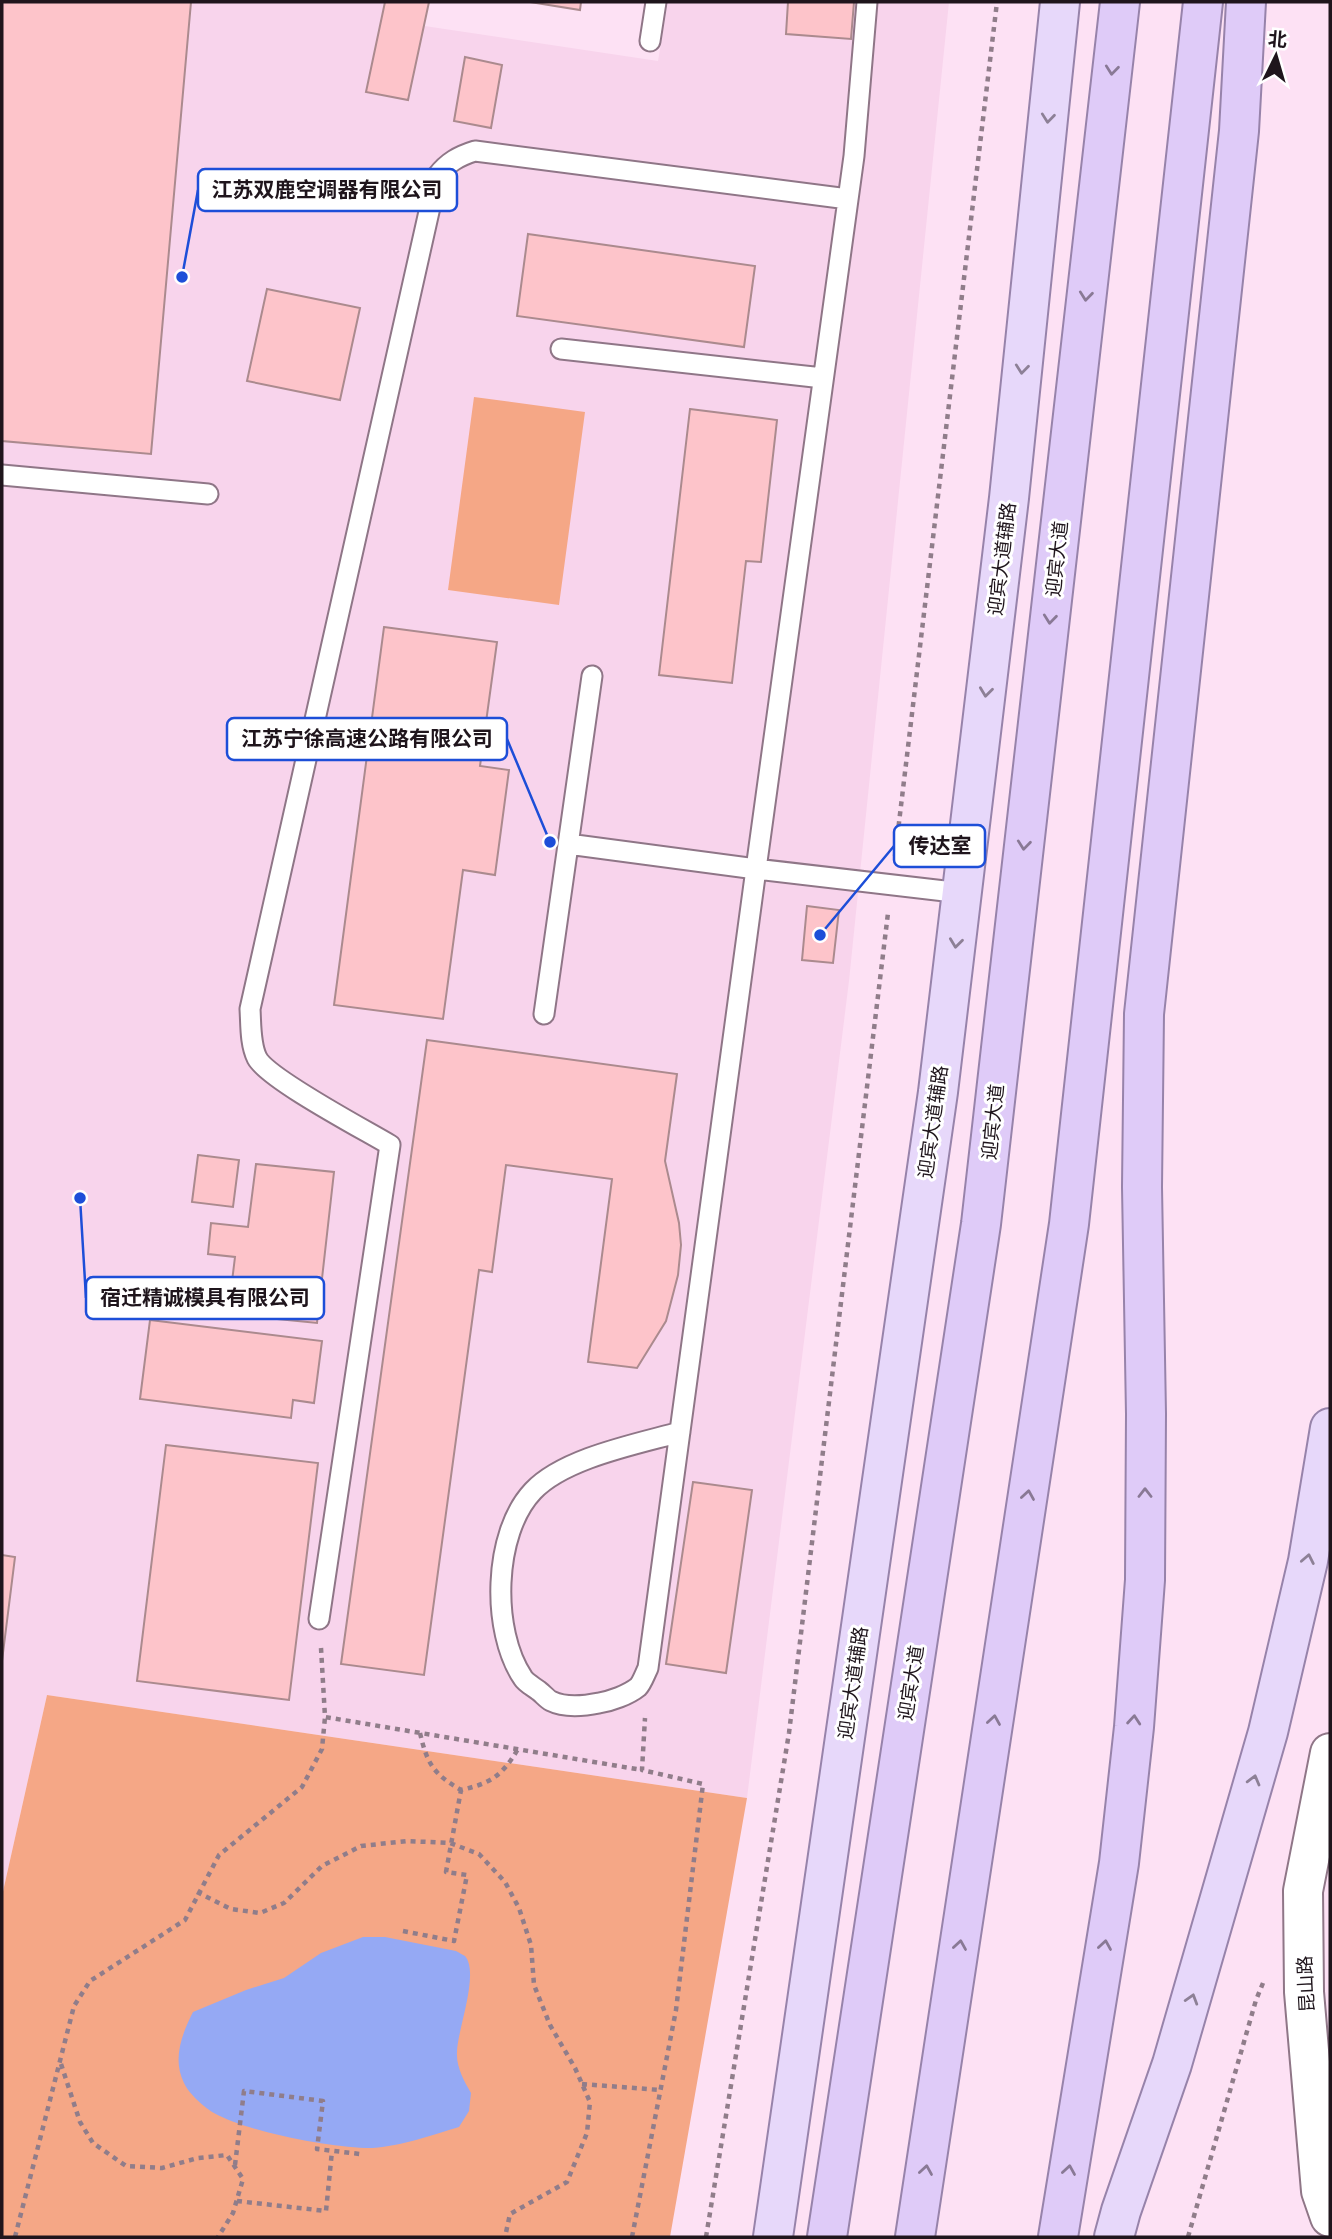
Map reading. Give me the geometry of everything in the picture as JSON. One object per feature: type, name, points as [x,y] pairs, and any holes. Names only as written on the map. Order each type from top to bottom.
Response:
[{"type":"highway","name":"迎宾大道","points":[[827,2237],[981,1224],[1120,2]]},
{"type":"highway","points":[[915,2237],[1069,1224],[1203,2]]},
{"type":"highway","points":[[1058,2237],[1119,1863],[1134,1727],[1145,1580],[1146,1414],[1142,1187],[1144,1014],[1239,131],[1246,2]]},
{"type":"main road","name":"迎宾大道辅路","points":[[773,2237],[932,1133],[1009,498],[1060,2]]},
{"type":"main road","points":[[1130,2237],[1172,2064],[1268,1732],[1308,1561],[1330,1428]]},
{"type":"main road","points":[[1114,2237],[1172,2064]]},
{"type":"street","name":"昆山路","points":[[1330,1753],[1303,1891],[1304,1993],[1321,2190],[1330,2217]]},
{"type":"lane","points":[[650,41],[656,2]]},
{"type":"lane","points":[[680,1432],[614,1450],[564,1469],[533,1491],[516,1517],[505,1549],[500,1580],[500,1614],[510,1651],[523,1679],[552,1702],[581,1707],[610,1701],[638,1686],[648,1668],[854,156],[867,2]]},
{"type":"lane","points":[[319,1619],[390,1145],[274,1076],[257,1059],[251,1035],[250,1009],[437,176],[459,156],[475,151],[848,199]]},
{"type":"lane","points":[[561,349],[823,378]]},
{"type":"lane","points":[[2,475],[208,494]]},
{"type":"lane","points":[[544,1014],[592,676]]},
{"type":"lane","points":[[568,845],[962,893]]},
{"type":"path","points":[[706,2237],[789,1733],[997,2]]},
{"type":"path","points":[[15,2237],[74,2006],[90,1981],[185,1920],[197,1892],[219,1855],[302,1787],[322,1749],[325,1717],[319,1619]]},
{"type":"path","points":[[642,1770],[648,1668]]},
{"type":"path","points":[[325,1717],[642,1770],[704,1784],[676,2010],[632,2237]]},
{"type":"path","points":[[420,1733],[426,1756],[434,1770],[443,1780],[461,1790],[483,1785],[499,1775],[518,1749]]},
{"type":"path","points":[[403,1931],[454,1941],[467,1875],[446,1872],[461,1790]]},
{"type":"path","points":[[197,1892],[231,1909],[260,1913],[284,1903],[322,1866],[361,1846],[407,1841],[450,1843],[479,1854],[505,1882],[519,1908],[531,1945],[534,1986],[550,2025],[590,2102],[587,2133],[568,2182],[510,2214],[505,2237]]},
{"type":"path","points":[[1188,2237],[1256,2000],[1266,1976]]},
{"type":"path","points":[[60,2062],[86,2133],[93,2143],[126,2166],[162,2168],[198,2158],[227,2155],[243,2179],[233,2213],[218,2237]]},
{"type":"path","points":[[582,2084],[660,2090]]},
{"type":"path","points":[[234,2166],[244,2091],[323,2101],[317,2149],[360,2154]]},
{"type":"path","points":[[237,2201],[326,2211],[332,2151]]},
{"type":"shaded area","points":[[2,2],[423,2],[418,25],[658,61],[668,2],[949,2],[849,981],[747,1798],[47,1695],[2,1896]]},
{"type":"shaded area","points":[[474,397],[585,412],[559,605],[448,590]]},
{"type":"shaded area","points":[[47,1695],[747,1798],[670,2237],[2,2237],[2,1896]]},
{"type":"water","points":[[363,1937],[385,1937],[456,1951],[465,1956],[469,1964],[469,1988],[457,2058],[461,2074],[471,2093],[469,2111],[459,2127],[376,2148],[349,2147],[288,2137],[247,2126],[214,2113],[193,2096],[180,2074],[179,2056],[182,2038],[193,2012],[284,1978],[321,1953]]},
{"type":"building","points":[[2,2],[191,2],[151,454],[2,441]]},
{"type":"building","points":[[385,2],[429,2],[408,100],[366,92]]},
{"type":"building","points":[[530,2],[581,2],[580,10]]},
{"type":"building","points":[[788,2],[854,2],[851,39],[786,34]]},
{"type":"building","points":[[465,57],[502,65],[491,128],[454,121]]},
{"type":"building","points":[[528,234],[755,266],[744,347],[517,316]]},
{"type":"building","points":[[267,289],[360,308],[340,400],[247,381]]},
{"type":"building","points":[[690,409],[777,420],[761,562],[746,561],[732,683],[659,675]]},
{"type":"building","points":[[384,627],[497,642],[480,766],[509,770],[495,875],[463,870],[443,1019],[334,1005]]},
{"type":"building","points":[[807,906],[839,910],[833,963],[802,960]]},
{"type":"building","points":[[427,1040],[677,1074],[665,1161],[679,1223],[681,1245],[678,1275],[666,1321],[637,1368],[588,1362],[612,1179],[506,1165],[492,1272],[479,1270],[424,1675],[341,1664]]},
{"type":"building","points":[[198,1155],[239,1160],[233,1207],[192,1202]]},
{"type":"building","points":[[256,1164],[334,1172],[317,1323],[228,1314],[235,1257],[208,1254],[211,1223],[248,1227]]},
{"type":"building","points":[[150,1320],[322,1341],[314,1403],[293,1400],[291,1418],[140,1399]]},
{"type":"building","points":[[166,1445],[318,1463],[289,1700],[137,1681]]},
{"type":"building","points":[[693,1482],[752,1490],[726,1673],[666,1664]]},
{"type":"building","points":[[2,1555],[15,1557],[2,1661]]},
{"type":"place","name":"江苏双鹿空调器有限公司","points":[[182,277]]},
{"type":"place","name":"江苏宁徐高速公路有限公司","points":[[550,842]]},
{"type":"place","name":"传达室","points":[[820,935]]},
{"type":"place","name":"宿迁精诚模具有限公司","points":[[80,1198]]}]
